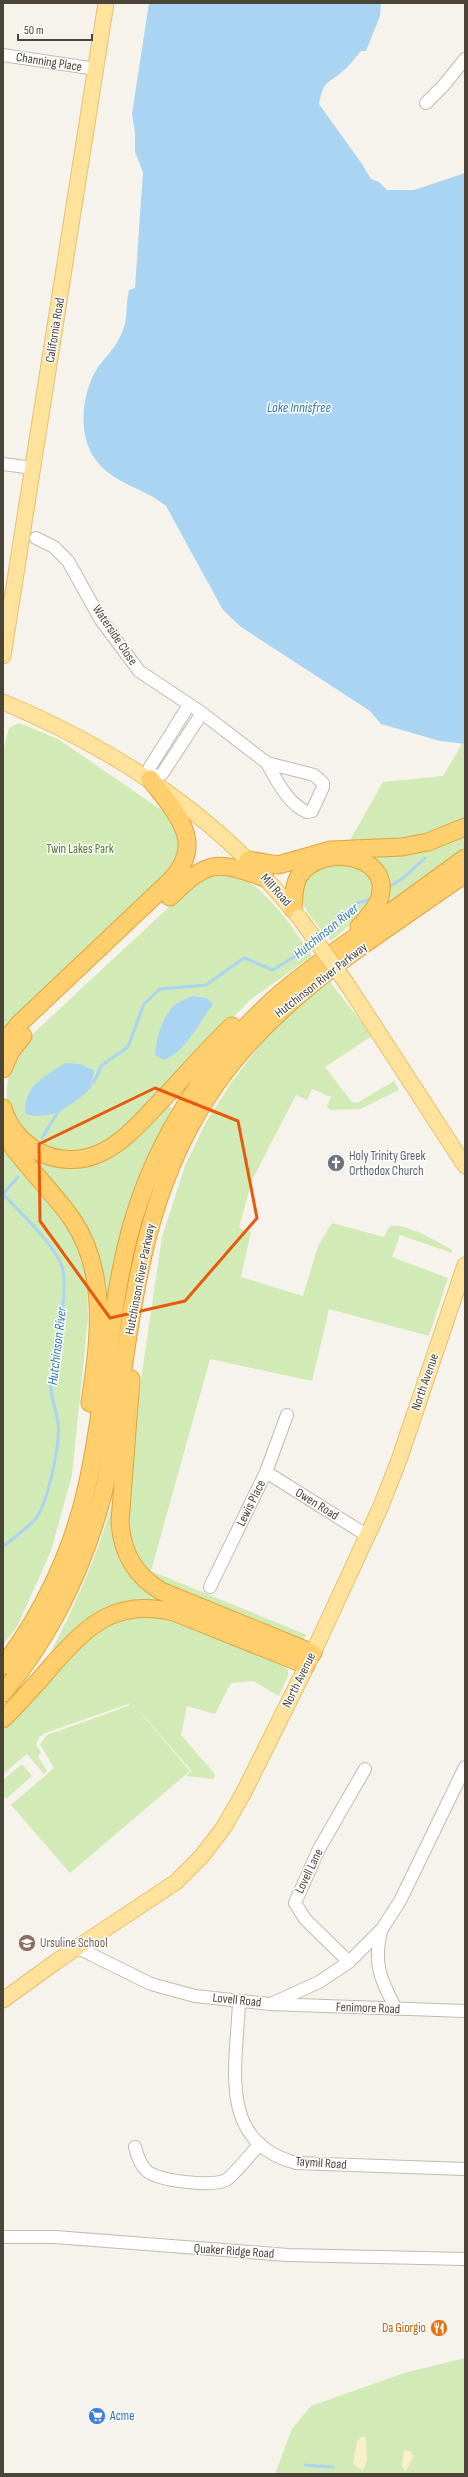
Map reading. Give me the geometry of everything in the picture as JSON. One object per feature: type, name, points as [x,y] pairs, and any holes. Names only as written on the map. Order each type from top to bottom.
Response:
[{"type":"highway","points":[[3,1044],[19,1024],[168,883],[180,868],[187,845],[185,828],[150,779]]},
{"type":"highway","points":[[248,860],[278,865],[331,850],[402,847],[428,842],[465,827]]},
{"type":"highway","points":[[296,913],[297,881],[302,872],[312,864],[325,859],[342,856],[369,863],[379,877],[379,900],[342,947]]},
{"type":"highway","name":"Hutchinson River Parkway","points":[[3,1666],[26,1633],[46,1598],[78,1522],[91,1467],[125,1256],[133,1221],[152,1169],[170,1131],[205,1076],[246,1027],[294,982],[465,858]]},
{"type":"highway","points":[[3,1070],[11,1051],[21,1038],[196,873],[210,867],[223,866],[236,868],[265,878]]},
{"type":"highway","name":"Hutchinson River Parkway","points":[[3,1693],[24,1666],[47,1631],[75,1575],[98,1515],[108,1469],[132,1313],[148,1229],[168,1171],[197,1114],[230,1066],[270,1020],[296,996],[465,874]]},
{"type":"highway","points":[[3,1108],[18,1136],[40,1152],[68,1159],[78,1159],[98,1155],[117,1143],[137,1126],[240,1019],[294,982]]},
{"type":"highway","points":[[3,1133],[72,1218],[87,1246],[95,1272],[98,1297],[97,1334],[78,1522]]},
{"type":"highway","points":[[132,1313],[131,1392],[120,1522],[122,1542],[129,1559],[146,1581],[162,1591],[310,1659]]},
{"type":"highway","points":[[3,1719],[84,1631],[109,1615],[131,1608],[154,1608],[174,1612],[310,1659]]},
{"type":"main road","name":"California Road","points":[[3,656],[106,3]]},
{"type":"main road","name":"Mill Road","points":[[3,702],[98,746],[150,779],[200,816],[248,860],[296,913],[347,984],[465,1166]]},
{"type":"main road","name":"North Avenue","points":[[3,2000],[176,1882],[212,1844],[244,1792],[310,1659],[368,1536],[399,1460],[465,1265]]},
{"type":"street","name":"Channing Place","points":[[3,55],[96,69]]},
{"type":"street","points":[[426,103],[444,85],[465,59]]},
{"type":"street","points":[[3,464],[33,468]]},
{"type":"street","name":"Waterside Close","points":[[36,538],[43,540],[54,547],[68,561],[101,620],[139,671],[202,713],[267,763],[291,801],[301,810],[307,812],[312,811],[323,787],[320,779],[314,775],[267,763]]},
{"type":"street","points":[[189,705],[150,768],[150,779],[162,774],[202,713]]},
{"type":"street","points":[[169,737],[181,745]]},
{"type":"street","name":"Lewis Place","points":[[210,1587],[266,1472],[287,1415]]},
{"type":"street","name":"Owen Road","points":[[266,1472],[368,1536]]},
{"type":"street","name":"Lovell Road","points":[[78,1948],[136,1978],[169,1991],[239,2001],[270,2004],[319,1982],[349,1962],[382,1929],[400,1901],[465,1767]]},
{"type":"street","name":"Lovell Lane","points":[[349,1962],[305,1919],[294,1903],[319,1849],[365,1769]]},
{"type":"street","name":"Lovell Road","points":[[382,1929],[377,1961],[382,1982],[396,2009]]},
{"type":"street","name":"Taymil Road","points":[[239,2001],[236,2104],[243,2123],[260,2144],[274,2155],[296,2163],[465,2169]]},
{"type":"street","name":"Fenimore Road","points":[[270,2004],[465,2011]]},
{"type":"street","points":[[135,2147],[139,2161],[147,2171],[180,2181],[205,2183],[226,2180],[260,2144]]},
{"type":"street","name":"Quaker Ridge Road","points":[[3,2237],[55,2238],[288,2255],[465,2259]]},
{"type":"highlighted area","points":[[155,1088],[238,1121],[257,1218],[185,1301],[110,1318],[40,1221],[39,1144]]},
{"type":"green space","name":"Twin Lakes Park","points":[[19,723],[58,739],[163,811],[176,830],[178,843],[174,866],[53,980],[3,1031],[3,752],[9,728]]},
{"type":"green space","points":[[462,744],[465,744],[465,820],[418,838],[349,842],[383,782],[443,776]]},
{"type":"green space","points":[[465,835],[465,847],[379,908],[387,884],[360,856]]},
{"type":"green space","points":[[342,860],[368,869],[376,890],[361,915],[331,941],[306,909],[301,899],[299,890],[301,881],[307,874]]},
{"type":"green space","points":[[210,873],[229,873],[254,885],[287,920],[312,956],[251,999],[122,1129],[101,1143],[84,1151],[65,1152],[52,1149],[28,1136],[12,1115],[8,1102],[7,1089],[10,1071],[23,1043],[199,879]]},
{"type":"green space","points":[[328,979],[372,1036],[325,1067],[352,1102],[357,1103],[394,1081],[399,1090],[360,1109],[330,1110],[327,1106],[331,1097],[312,1089],[307,1100],[296,1095],[252,1180],[239,1228],[251,1232],[241,1277],[303,1296],[318,1246],[332,1223],[384,1237],[389,1227],[395,1226],[411,1229],[421,1233],[452,1250],[452,1253],[400,1235],[392,1257],[448,1278],[429,1336],[329,1309],[312,1381],[210,1359],[151,1571],[307,1635],[303,1639],[297,1639],[172,1589],[151,1577],[129,1546],[127,1517],[134,1427],[162,1237],[185,1166],[205,1124],[233,1080],[270,1033]]},
{"type":"green space","points":[[168,1104],[172,1108],[143,1166],[127,1208],[106,1303],[102,1277],[26,1149],[66,1165]]},
{"type":"green space","points":[[3,1147],[57,1213],[80,1248],[87,1277],[88,1319],[72,1475],[51,1551],[17,1627],[3,1645]]},
{"type":"green space","points":[[114,1497],[118,1545],[190,1609],[144,1601],[54,1654],[51,1652],[87,1576]]},
{"type":"green space","points":[[134,1616],[163,1617],[283,1665],[288,1670],[288,1676],[279,1696],[253,1681],[231,1683],[215,1714],[187,1706],[181,1735],[214,1773],[215,1776],[213,1779],[186,1776],[192,1771],[132,1703],[190,1771],[70,1873],[11,1805],[54,1768],[40,1744],[47,1735],[128,1706],[131,1703],[45,1733],[39,1737],[36,1744],[41,1753],[38,1756],[47,1771],[44,1774],[27,1754],[3,1774],[3,1730],[90,1635],[111,1622]]},
{"type":"green space","points":[[22,1764],[32,1776],[6,1799],[3,1796],[3,1780]]},
{"type":"green space","points":[[465,2358],[465,2474],[275,2474],[292,2429],[311,2406],[404,2373]]},
{"type":"sand","points":[[362,2436],[366,2438],[367,2461],[363,2471],[353,2464],[357,2441]]},
{"type":"sand","points":[[404,2450],[410,2451],[414,2456],[405,2472],[402,2466]]},
{"type":"water","name":"Lake Innisfree","points":[[149,3],[381,3],[380,16],[366,51],[361,51],[339,75],[327,83],[323,90],[319,104],[371,179],[379,182],[387,190],[414,190],[465,173],[465,744],[440,741],[381,724],[370,711],[241,627],[223,610],[166,506],[149,495],[122,482],[106,471],[92,454],[87,443],[84,431],[84,406],[90,382],[101,363],[115,346],[123,331],[126,320],[129,290],[135,288],[143,172],[135,152],[135,132],[132,114]]},
{"type":"water","points":[[192,996],[207,998],[213,1004],[185,1044],[178,1051],[164,1060],[155,1055],[158,1035],[163,1021],[170,1009],[181,1001]]},
{"type":"water","points":[[65,1063],[79,1064],[94,1070],[91,1088],[69,1106],[53,1114],[36,1116],[26,1114],[26,1104],[31,1089],[36,1083]]},
{"type":"waterway","name":"Hutchinson River","points":[[387,888],[402,879],[425,858]]},
{"type":"waterway","name":"Hutchinson River","points":[[318,938],[355,904],[373,898]]},
{"type":"waterway","name":"Hutchinson River","points":[[90,1081],[94,1082],[102,1065],[128,1047],[144,1004],[160,989],[206,985],[244,958],[273,970],[302,952],[313,943]]},
{"type":"waterway","name":"Hutchinson River","points":[[42,1138],[59,1110]]},
{"type":"waterway","name":"Hutchinson River","points":[[3,1546],[37,1517],[45,1498],[53,1471],[58,1443],[58,1432],[51,1387],[64,1298],[63,1270],[60,1262],[47,1241],[3,1194],[18,1177]]},
{"type":"waterway","points":[[305,2465],[333,2467]]},
{"type":"place","name":"Holy Trinity Greek Orthodox Church","points":[[336,1163]]},
{"type":"place","name":"Ursuline School","points":[[27,1943]]},
{"type":"place","name":"Da Giorgio","points":[[439,2328]]},
{"type":"place","name":"Acme","points":[[97,2416]]}]
